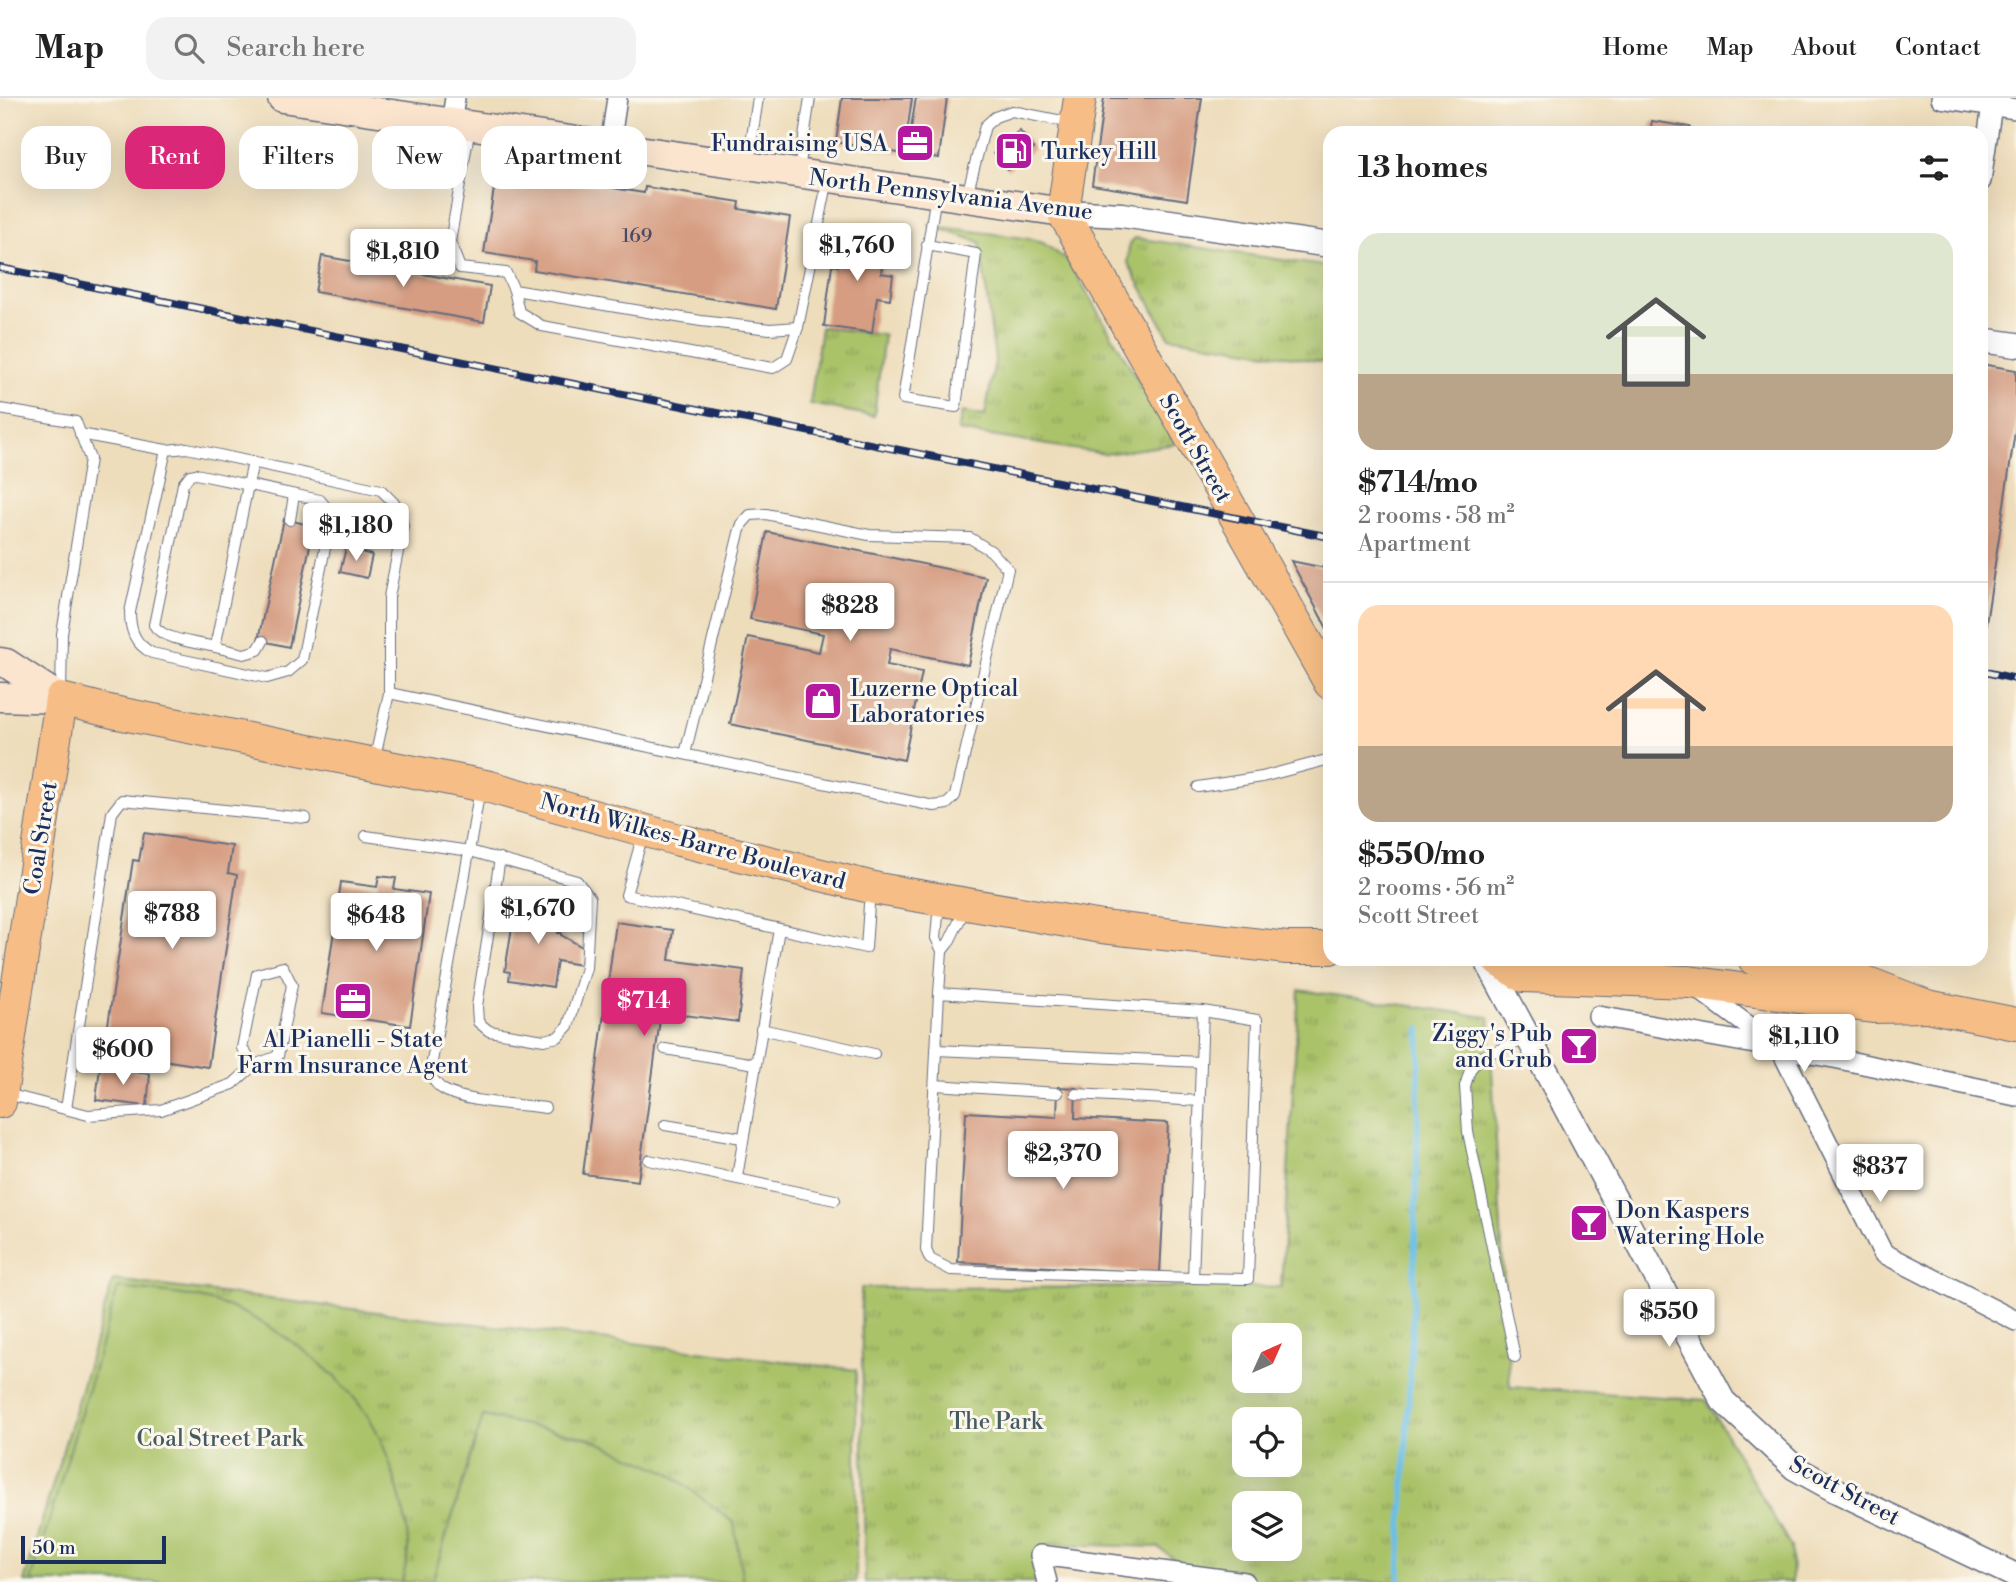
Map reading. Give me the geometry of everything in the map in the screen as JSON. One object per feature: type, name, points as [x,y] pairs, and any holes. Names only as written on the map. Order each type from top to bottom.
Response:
[{"type":"main road","name":"North Pennsylvania Avenue","points":[[294,99],[459,116],[509,126]]},
{"type":"main road","points":[[1063,212],[1078,111]]},
{"type":"main road","name":"North Pennsylvania Avenue","points":[[647,151],[1063,212]]},
{"type":"main road","name":"Scott Street","points":[[1063,212],[1323,671]]},
{"type":"main road","name":"North Wilkes-Barre Boulevard","points":[[0,662],[6,663],[61,699]]},
{"type":"main road","name":"North Wilkes-Barre Boulevard","points":[[0,697],[61,699],[126,715],[481,785],[644,830],[870,887],[1102,927],[1198,939],[1323,948]]},
{"type":"main road","name":"Coal Street","points":[[1,1097],[61,699]]},
{"type":"main road","points":[[1508,966],[1523,976],[1689,982],[1873,1007],[1927,1006]]},
{"type":"main road","points":[[1800,966],[1840,972],[1927,1006],[2016,1024]]},
{"type":"street","points":[[613,126],[617,98]]},
{"type":"street","points":[[1941,98],[1993,102],[2016,109]]},
{"type":"street","points":[[1988,135],[1993,102]]},
{"type":"street","name":"North Pennsylvania Avenue","points":[[1063,212],[1122,215],[1323,244]]},
{"type":"street","points":[[1988,341],[2016,345]]},
{"type":"street","name":"Scott Street","points":[[1490,966],[1723,1401],[1795,1468],[1835,1490],[2016,1576]]},
{"type":"street","points":[[1689,982],[1781,1050],[1882,1253],[2016,1321]]},
{"type":"street","points":[[1598,1016],[1839,1059],[2016,1096]]},
{"type":"street","points":[[1046,1582],[1040,1555],[1245,1582]]},
{"type":"lane","points":[[747,166],[758,98]]},
{"type":"lane","points":[[798,174],[810,98]]},
{"type":"lane","points":[[966,198],[985,127],[995,117],[1012,111],[1078,111]]},
{"type":"lane","points":[[459,116],[450,242],[460,268],[506,273],[514,290],[519,312],[542,326],[773,368],[787,359],[798,327],[828,178]]},
{"type":"lane","points":[[927,244],[976,254],[956,407],[902,399],[927,244],[936,194]]},
{"type":"lane","points":[[514,290],[701,321],[769,329],[798,327]]},
{"type":"lane","points":[[0,409],[76,422],[90,459],[62,634],[61,699]]},
{"type":"lane","points":[[80,434],[166,450],[187,448],[371,486],[381,490],[397,506],[403,526],[389,597],[389,694],[375,762]]},
{"type":"lane","points":[[166,450],[130,612],[130,623],[136,641],[152,653],[267,678],[295,668],[302,660],[331,519],[329,511],[320,500],[196,474],[185,479],[154,625],[156,630],[165,636],[244,654],[258,650],[263,641]]},
{"type":"lane","points":[[215,647],[253,462]]},
{"type":"lane","points":[[290,520],[294,495]]},
{"type":"lane","points":[[389,694],[934,806],[947,804],[955,796],[1008,569],[991,551],[970,538],[869,535],[766,514],[750,515],[738,533],[685,754]]},
{"type":"lane","points":[[1198,787],[1262,777],[1323,761]]},
{"type":"lane","points":[[481,785],[430,1073],[433,1081],[444,1090],[466,1097],[545,1108]]},
{"type":"lane","points":[[66,1110],[112,813],[122,800],[306,818]]},
{"type":"lane","points":[[644,830],[626,895],[866,948],[870,887]]},
{"type":"lane","points":[[366,836],[470,851],[500,858],[577,881],[590,898],[586,968],[568,1026],[558,1037],[544,1040],[489,1031],[478,1022],[477,1006],[500,858]]},
{"type":"lane","points":[[939,993],[1203,1011],[1257,1020],[1248,1279],[951,1270],[930,1259],[926,1250],[934,1084],[939,993],[942,951],[936,938],[954,902]]},
{"type":"lane","points":[[942,951],[949,942],[954,902]]},
{"type":"lane","points":[[737,1177],[779,929]]},
{"type":"lane","points":[[1,1097],[88,1115],[161,1110],[233,1084],[254,1065],[278,1056],[292,985],[283,967],[257,974],[242,1048],[254,1065]]},
{"type":"lane","points":[[1193,1279],[1203,1011]]},
{"type":"lane","points":[[761,1029],[874,1054]]},
{"type":"lane","points":[[1515,1357],[1468,1132],[1465,1086],[1470,1070],[1480,1057],[1528,1038]]},
{"type":"lane","points":[[665,1049],[755,1063]]},
{"type":"lane","points":[[936,1050],[1201,1062]]},
{"type":"lane","points":[[934,1084],[1058,1093]]},
{"type":"lane","points":[[1076,1094],[1200,1101]]},
{"type":"lane","points":[[665,1125],[742,1138]]},
{"type":"lane","points":[[649,1160],[835,1199]]},
{"type":"green space","points":[[928,225],[1031,239],[1043,243],[1068,261],[1176,444],[1105,454],[958,431],[962,412],[985,416],[995,360],[980,242]]},
{"type":"green space","points":[[1135,238],[1323,266],[1323,362],[1169,337],[1128,263],[1129,244]]},
{"type":"green space","points":[[821,327],[884,335],[874,416],[810,404]]},
{"type":"green space","name":"The Park","points":[[1299,990],[1489,1017],[1510,1387],[1706,1400],[1791,1547],[1792,1582],[1230,1582],[1198,1577],[1158,1547],[1050,1544],[1047,1582],[865,1582],[861,1288],[1281,1287]]},
{"type":"green space","name":"Coal Street Park","points":[[113,1280],[856,1370],[856,1582],[24,1582]]},
{"type":"green space","points":[[118,1288],[188,1296],[229,1307],[288,1339],[342,1384],[376,1430],[396,1482],[407,1536],[408,1554],[402,1582],[31,1582]]},
{"type":"green space","points":[[483,1416],[588,1438],[668,1472],[734,1523],[743,1582],[432,1582]]},
{"type":"building","points":[[842,98],[912,98],[904,154],[836,142]]},
{"type":"building","points":[[916,98],[947,98],[939,158],[907,153]]},
{"type":"building","points":[[1104,98],[1202,98],[1187,200],[1092,185]]},
{"type":"building","points":[[1652,121],[1684,126],[1651,126]]},
{"type":"building","name":"Turkey Hill","points":[[1020,131],[1034,149],[1008,170],[994,153]]},
{"type":"building","points":[[647,187],[740,202],[739,209],[790,217],[776,309],[534,270],[535,261],[484,253],[494,189],[620,189],[644,193]]},
{"type":"building","points":[[842,231],[886,237],[881,273],[893,275],[890,299],[877,297],[872,333],[824,326],[832,265],[838,266]]},
{"type":"building","points":[[322,256],[490,286],[484,322],[315,292]]},
{"type":"building","points":[[1988,365],[2016,370],[2016,425],[1988,610]]},
{"type":"building","points":[[284,519],[314,526],[289,647],[258,640]]},
{"type":"building","points":[[767,532],[986,577],[968,665],[890,649],[887,665],[922,672],[904,760],[730,724],[748,637],[819,652],[823,634],[750,619]]},
{"type":"building","points":[[346,548],[372,555],[367,578],[340,572]]},
{"type":"building","points":[[1291,561],[1323,568],[1323,621]]},
{"type":"building","points":[[144,833],[232,846],[228,873],[237,875],[208,1067],[104,1051],[133,860],[139,861]]},
{"type":"building","points":[[379,876],[396,878],[394,889],[429,894],[410,1026],[322,1013],[341,882],[377,887]]},
{"type":"building","points":[[516,902],[558,909],[557,913],[554,913],[561,923],[558,933],[584,948],[581,965],[557,961],[553,987],[509,980],[510,972],[505,971]]},
{"type":"building","points":[[616,922],[673,930],[669,960],[744,970],[738,1022],[661,1012],[638,1181],[583,1174]]},
{"type":"building","points":[[100,1067],[150,1074],[147,1106],[96,1100]]},
{"type":"building","points":[[1058,1087],[1076,1088],[1075,1118],[1168,1123],[1160,1273],[958,1262],[966,1112],[1057,1117]]},
{"type":"waterway","points":[[1399,1582],[1413,1317],[1420,1028]]},
{"type":"railway","points":[[0,268],[1323,536]]},
{"type":"railway","points":[[1988,673],[2016,679]]},
{"type":"place","name":"Fundraising USA","points":[[915,143]]},
{"type":"place","name":"Turkey Hill","points":[[1014,151]]},
{"type":"place","name":"Luzerne Optical Laboratories","points":[[823,701]]},
{"type":"place","name":"Al Pianelli - State Farm Insurance Agent","points":[[353,1001]]},
{"type":"place","name":"Ziggy's Pub and Grub","points":[[1579,1046]]},
{"type":"place","name":"Don Kaspers Watering Hole","points":[[1589,1223]]}]
